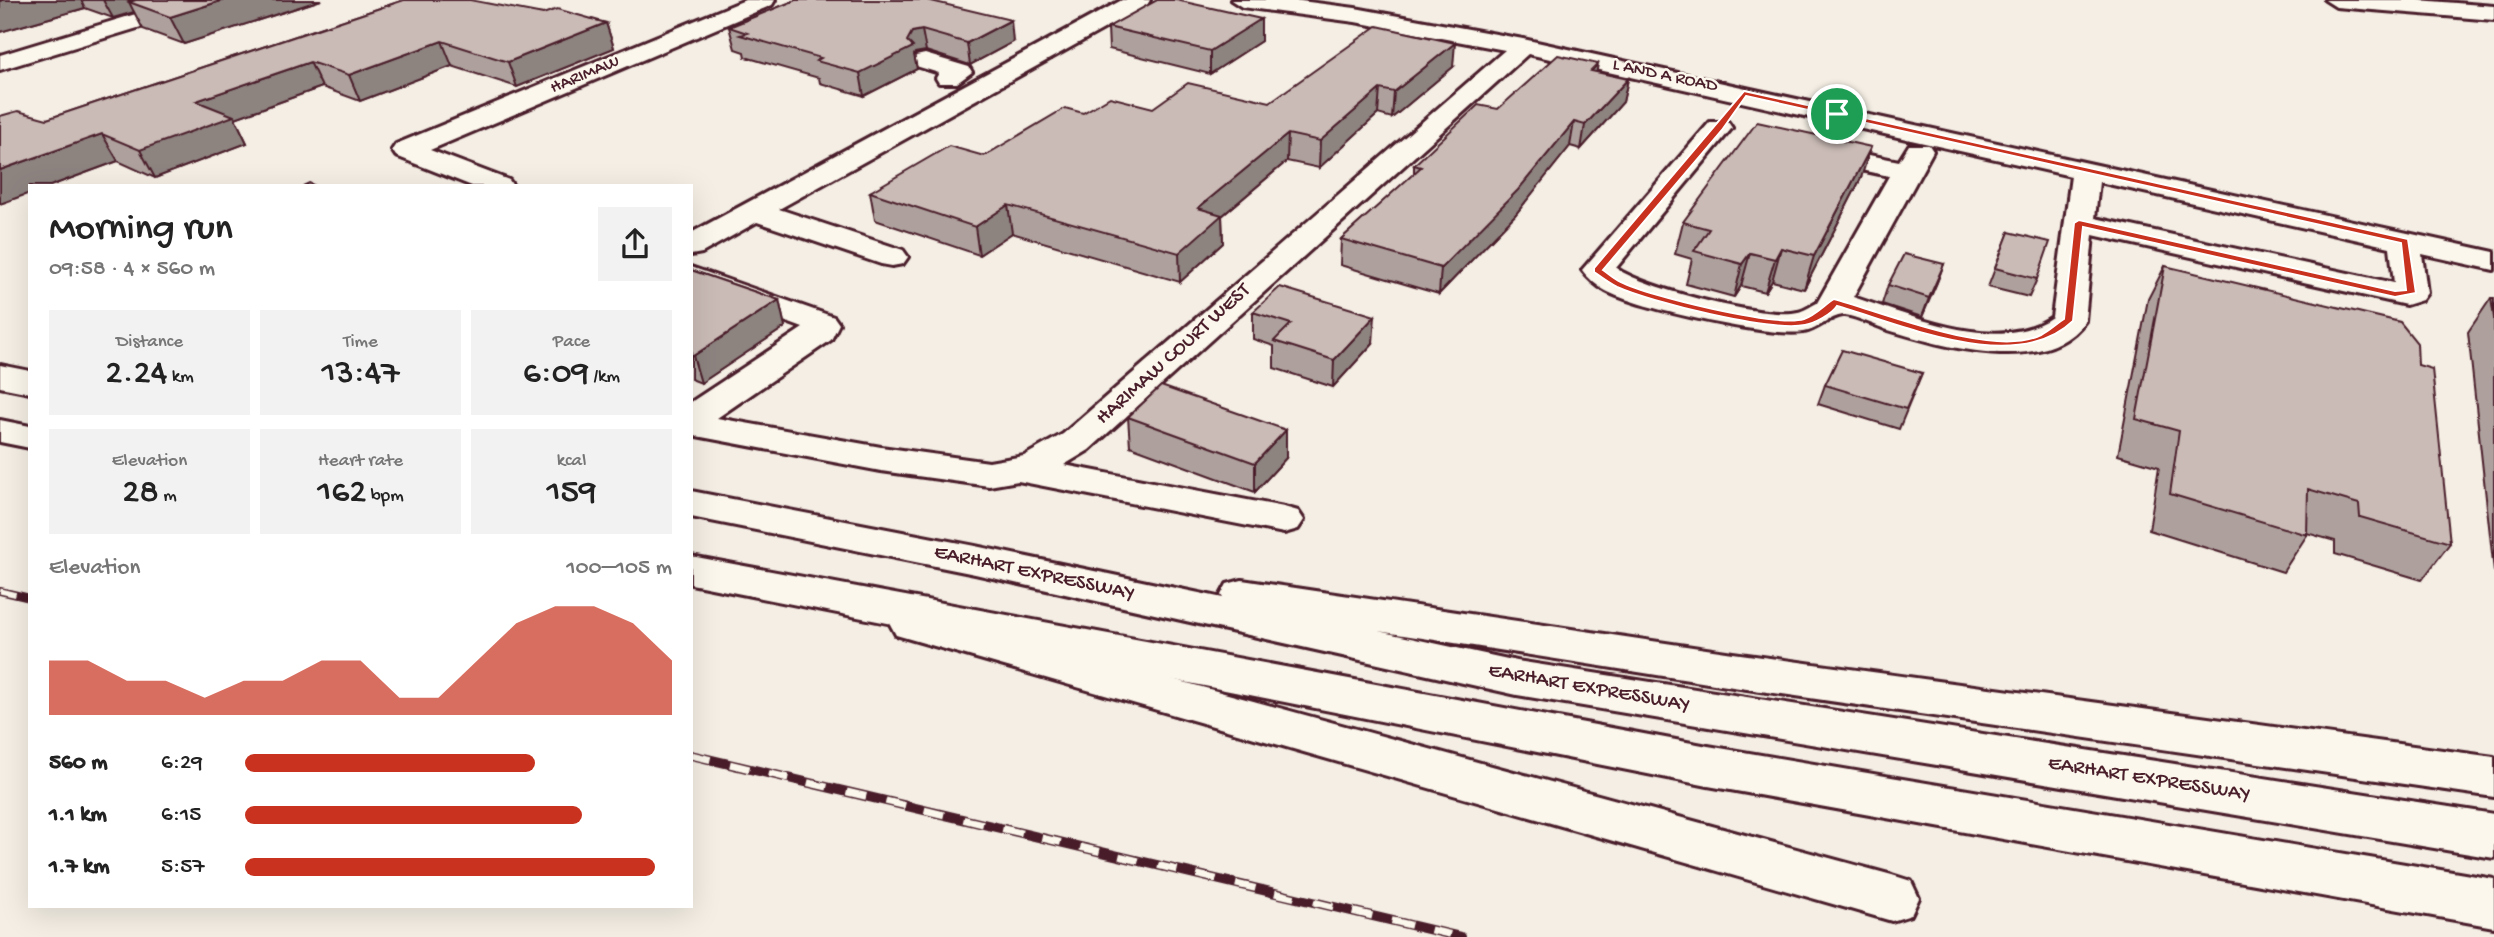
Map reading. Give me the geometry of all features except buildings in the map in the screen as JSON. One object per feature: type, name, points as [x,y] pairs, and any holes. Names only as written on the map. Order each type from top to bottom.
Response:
[{"type":"main road","points":[[0,63],[205,0]]},
{"type":"main road","name":"HARIMAW","points":[[494,184],[406,150],[764,0]]},
{"type":"main road","points":[[693,245],[1139,0]]},
{"type":"main road","points":[[2336,0],[2494,13]]},
{"type":"main road","name":"L AND A ROAD","points":[[1238,10],[1273,4],[1523,46],[2494,261]]},
{"type":"main road","name":"HARIMAW COURT WEST","points":[[1018,469],[1034,466],[1076,442],[1523,46]]},
{"type":"main road","points":[[920,120],[889,109],[960,72],[925,61]]},
{"type":"main road","points":[[948,78],[977,87]]},
{"type":"main road","points":[[1744,93],[1721,129],[1598,270],[1617,284],[1647,295],[1769,323],[1804,322],[1830,309],[1901,171],[1930,135]]},
{"type":"main road","points":[[1721,129],[1749,137]]},
{"type":"main road","points":[[1790,146],[1901,171]]},
{"type":"main road","points":[[1834,302],[1976,342],[2008,344],[2043,338],[2068,321],[2086,170]]},
{"type":"main road","points":[[755,211],[892,257]]},
{"type":"main road","points":[[2079,223],[2406,295],[2411,293],[2405,241]]},
{"type":"main road","points":[[693,277],[822,324],[819,333],[693,421]]},
{"type":"main road","points":[[693,422],[881,459],[989,474],[1018,469],[1284,520]]},
{"type":"main road","points":[[0,431],[28,437]]},
{"type":"main road","points":[[0,447],[28,452]]},
{"type":"main road","name":"EARHART EXPRESSWAY","points":[[693,504],[975,560],[1517,678],[2494,836]]},
{"type":"main road","points":[[975,560],[1301,603],[1733,670],[2494,776]]},
{"type":"main road","points":[[693,570],[1708,766],[2494,903]]},
{"type":"main road","points":[[778,586],[1892,898]]},
{"type":"railway","points":[[0,591],[28,598]]},
{"type":"railway","points":[[693,755],[1461,937]]},
{"type":"route","points":[[1744,93],[1837,114],[2405,241],[2411,293],[2395,294],[2079,223],[2068,321],[2043,338],[2008,344],[1976,342],[1834,302],[1830,309],[1804,322],[1769,323],[1647,295],[1617,284],[1598,270],[1719,128],[1744,93]]}]
